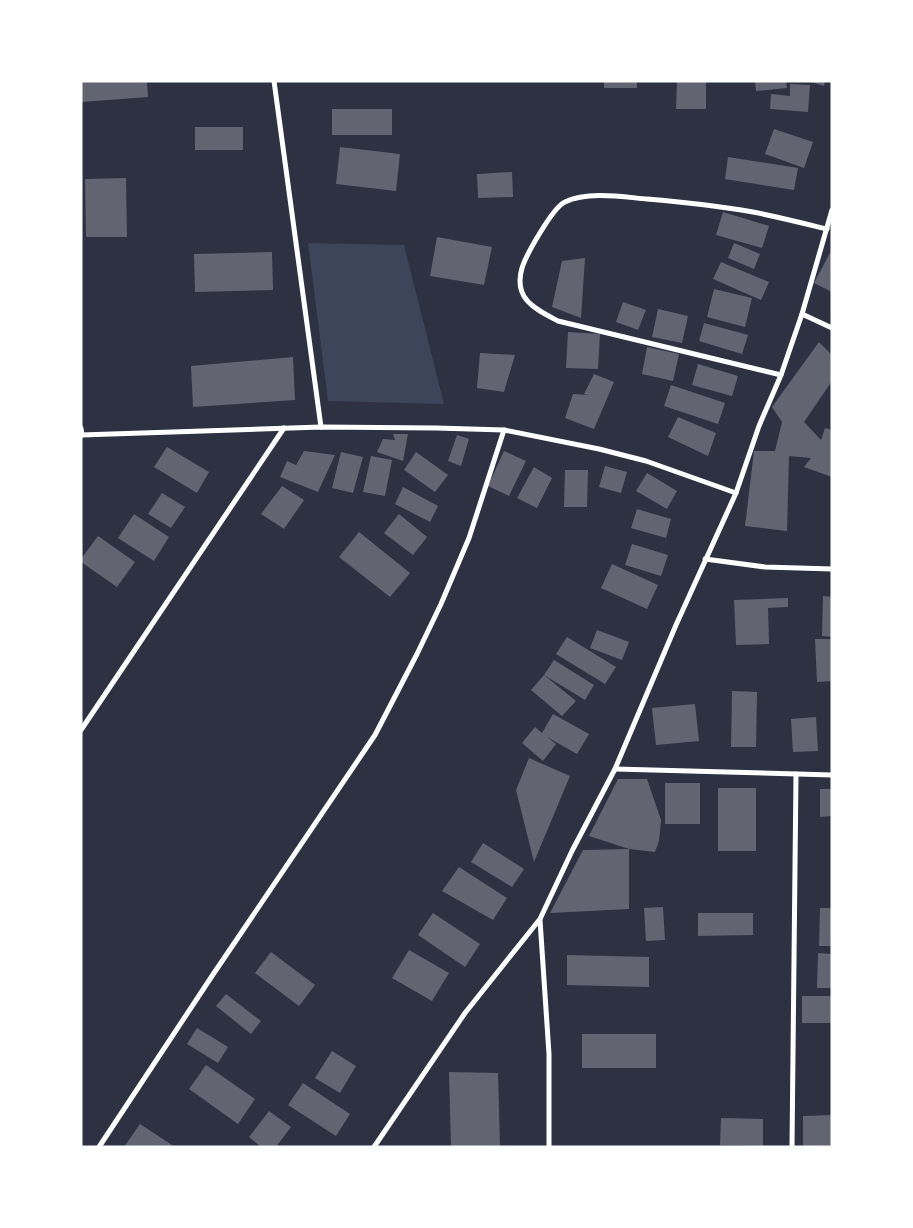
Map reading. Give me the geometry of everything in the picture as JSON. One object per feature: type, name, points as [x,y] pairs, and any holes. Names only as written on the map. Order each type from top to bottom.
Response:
[{"type":"street","points":[[274,81],[321,427]]},
{"type":"street","points":[[780,375],[558,321],[526,302],[520,282],[524,261],[554,212],[562,203],[572,199],[607,195],[753,212],[827,229]]},
{"type":"street","points":[[374,1147],[465,1013],[540,919],[572,851],[615,769],[705,559],[736,493],[759,426],[802,314],[832,210]]},
{"type":"street","points":[[802,314],[832,328]]},
{"type":"street","points":[[81,428],[82,435],[321,427],[504,430],[599,449],[646,461],[736,493]]},
{"type":"street","points":[[81,730],[284,428]]},
{"type":"street","points":[[99,1147],[375,735],[441,604],[469,538],[504,430]]},
{"type":"street","points":[[705,559],[765,567],[832,569]]},
{"type":"street","points":[[615,769],[832,775]]},
{"type":"street","points":[[792,1147],[796,774]]},
{"type":"street","points":[[540,919],[548,1054],[549,1147]]},
{"type":"shaded area","points":[[308,243],[404,245],[444,404],[328,401]]},
{"type":"building","points":[[81,81],[147,81],[148,97],[81,102]]},
{"type":"building","points":[[604,81],[637,81],[637,88],[604,88]]},
{"type":"building","points":[[677,81],[706,81],[706,109],[676,109]]},
{"type":"building","points":[[755,81],[786,81],[787,88],[756,91]]},
{"type":"building","points":[[808,81],[825,81],[824,86]]},
{"type":"building","points":[[790,84],[810,85],[808,112],[770,109],[771,94],[790,96]]},
{"type":"building","points":[[332,109],[392,109],[392,135],[332,135]]},
{"type":"building","points":[[195,127],[243,127],[243,150],[195,150]]},
{"type":"building","points":[[774,129],[813,142],[804,168],[765,154]]},
{"type":"building","points":[[340,147],[400,154],[396,191],[336,184]]},
{"type":"building","points":[[728,157],[798,168],[794,190],[725,179]]},
{"type":"building","points":[[512,172],[513,197],[478,198],[477,174]]},
{"type":"building","points":[[126,178],[127,237],[86,237],[85,179]]},
{"type":"building","points":[[723,212],[769,226],[762,248],[716,235]]},
{"type":"building","points":[[437,237],[492,247],[484,285],[430,276]]},
{"type":"building","points":[[734,243],[760,254],[754,269],[728,258]]},
{"type":"building","points":[[832,249],[832,292],[814,283]]},
{"type":"building","points":[[272,252],[273,290],[195,292],[194,254]]},
{"type":"building","points":[[585,258],[581,318],[552,307],[562,261]]},
{"type":"building","points":[[721,262],[769,282],[761,300],[713,279]]},
{"type":"building","points":[[714,289],[752,298],[745,327],[707,317]]},
{"type":"building","points":[[623,302],[646,310],[638,330],[616,322]]},
{"type":"building","points":[[658,309],[688,316],[682,343],[652,337]]},
{"type":"building","points":[[704,323],[748,335],[742,354],[699,341]]},
{"type":"building","points":[[568,332],[600,334],[598,369],[566,368]]},
{"type":"building","points":[[819,342],[832,355],[832,381],[804,422],[821,440],[825,428],[832,430],[832,477],[804,467],[811,458],[789,456],[787,531],[745,526],[754,451],[775,451],[782,422],[772,407]]},
{"type":"building","points":[[647,347],[679,354],[673,381],[642,374]]},
{"type":"building","points":[[480,353],[515,355],[504,392],[477,388]]},
{"type":"building","points":[[293,357],[295,400],[193,407],[191,366]]},
{"type":"building","points":[[698,364],[738,376],[732,396],[692,385]]},
{"type":"building","points":[[594,374],[614,382],[594,429],[565,418],[573,394],[589,395],[584,394]]},
{"type":"building","points":[[671,385],[725,403],[718,424],[664,406]]},
{"type":"building","points":[[678,417],[716,433],[708,456],[668,437]]},
{"type":"building","points":[[393,434],[408,434],[403,461],[377,452],[383,439],[395,440]]},
{"type":"building","points":[[457,435],[469,439],[461,466],[448,461]]},
{"type":"building","points":[[167,447],[209,472],[197,493],[154,467]]},
{"type":"building","points":[[304,451],[335,455],[318,492],[280,477],[287,461],[296,465]]},
{"type":"building","points":[[504,451],[526,461],[509,496],[488,486]]},
{"type":"building","points":[[341,452],[363,457],[353,493],[332,488]]},
{"type":"building","points":[[416,452],[448,475],[435,492],[404,470]]},
{"type":"building","points":[[371,456],[392,460],[385,496],[363,492]]},
{"type":"building","points":[[605,466],[627,472],[621,493],[599,487]]},
{"type":"building","points":[[534,467],[552,478],[537,508],[517,498]]},
{"type":"building","points":[[565,470],[588,470],[587,507],[564,507]]},
{"type":"building","points":[[647,473],[677,491],[667,509],[636,491]]},
{"type":"building","points":[[282,486],[304,500],[284,529],[261,514]]},
{"type":"building","points":[[403,487],[438,506],[430,522],[395,504]]},
{"type":"building","points":[[162,493],[185,507],[171,528],[148,514]]},
{"type":"building","points":[[637,509],[671,519],[666,538],[631,528]]},
{"type":"building","points":[[134,514],[169,537],[154,561],[118,538]]},
{"type":"building","points":[[399,514],[427,537],[413,555],[384,533]]},
{"type":"building","points":[[359,532],[410,573],[390,597],[339,557]]},
{"type":"building","points":[[98,536],[135,562],[117,587],[81,562],[81,559]]},
{"type":"building","points":[[632,544],[668,555],[661,576],[625,565]]},
{"type":"building","points":[[612,564],[658,585],[647,609],[601,588]]},
{"type":"building","points":[[823,596],[832,597],[832,637],[822,636]]},
{"type":"building","points":[[788,598],[788,607],[768,608],[769,644],[736,645],[734,600]]},
{"type":"building","points":[[597,630],[629,642],[622,660],[590,648]]},
{"type":"building","points":[[567,637],[616,667],[605,684],[556,654]]},
{"type":"building","points":[[815,639],[832,639],[832,681],[817,682]]},
{"type":"building","points":[[554,660],[594,685],[585,700],[544,675]]},
{"type":"building","points":[[544,675],[576,701],[562,716],[531,690]]},
{"type":"building","points":[[732,691],[757,692],[756,747],[731,747]]},
{"type":"building","points":[[695,704],[699,741],[656,745],[652,708]]},
{"type":"building","points":[[553,714],[589,734],[577,754],[547,737],[556,744],[543,761],[522,743],[535,727],[542,733]]},
{"type":"building","points":[[816,717],[818,751],[793,752],[791,719]]},
{"type":"building","points":[[529,758],[570,776],[534,862],[516,790]]},
{"type":"building","points":[[618,779],[647,779],[661,820],[659,841],[655,852],[629,849],[589,836]]},
{"type":"building","points":[[665,783],[700,783],[700,824],[665,824]]},
{"type":"building","points":[[718,788],[756,788],[756,851],[718,851]]},
{"type":"building","points":[[820,789],[832,789],[832,816],[820,817]]},
{"type":"building","points":[[483,843],[524,869],[512,887],[471,862]]},
{"type":"building","points":[[629,849],[629,909],[550,913],[583,850]]},
{"type":"building","points":[[459,867],[507,898],[493,920],[442,891]]},
{"type":"building","points":[[663,907],[665,940],[646,941],[644,908]]},
{"type":"building","points":[[820,908],[832,908],[832,946],[819,946]]},
{"type":"building","points":[[433,913],[480,944],[465,967],[418,935]]},
{"type":"building","points":[[698,913],[753,913],[753,935],[698,936]]},
{"type":"building","points":[[409,950],[449,973],[432,1001],[392,978]]},
{"type":"building","points":[[271,952],[315,985],[299,1006],[255,973]]},
{"type":"building","points":[[818,953],[832,954],[832,988],[817,988]]},
{"type":"building","points":[[567,955],[649,957],[649,987],[567,985]]},
{"type":"building","points":[[226,994],[261,1021],[251,1034],[216,1006]]},
{"type":"building","points":[[802,996],[832,996],[832,1023],[802,1023]]},
{"type":"building","points":[[197,1028],[228,1047],[218,1063],[187,1044]]},
{"type":"building","points":[[582,1034],[656,1034],[656,1068],[582,1068]]},
{"type":"building","points":[[332,1051],[356,1066],[340,1093],[315,1078]]},
{"type":"building","points":[[206,1065],[255,1099],[238,1124],[189,1089]]},
{"type":"building","points":[[449,1072],[498,1073],[500,1147],[451,1147]]},
{"type":"building","points":[[303,1083],[350,1114],[336,1136],[288,1105]]},
{"type":"building","points":[[269,1111],[291,1127],[276,1147],[261,1147],[249,1137]]},
{"type":"building","points":[[832,1115],[832,1147],[803,1147],[803,1116]]},
{"type":"building","points":[[721,1118],[763,1119],[763,1146],[720,1145]]},
{"type":"building","points":[[140,1124],[175,1147],[124,1147]]}]
